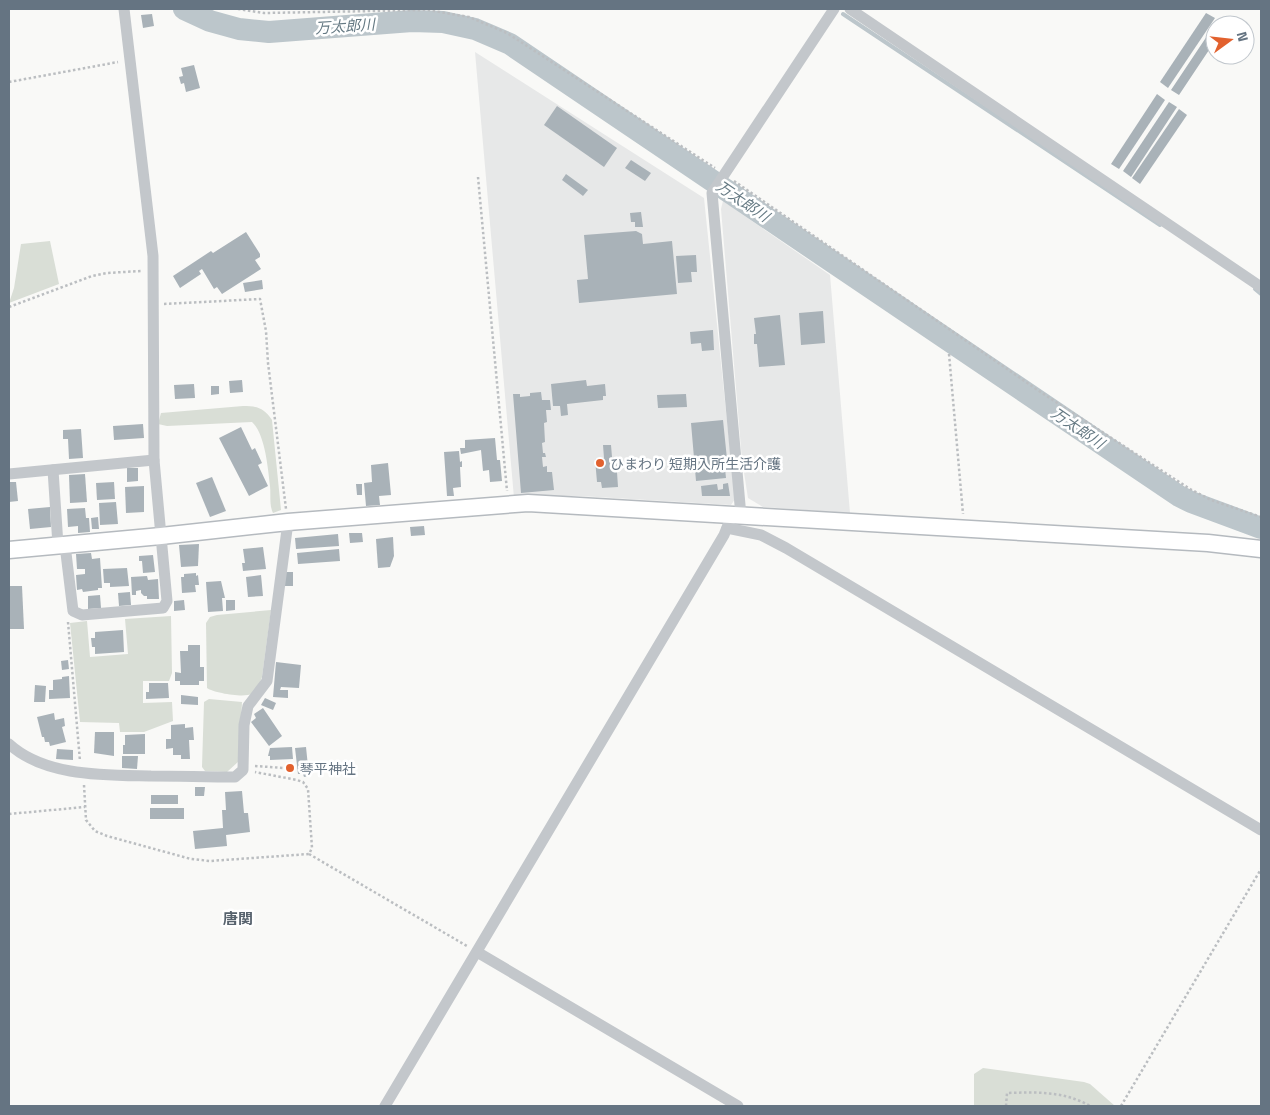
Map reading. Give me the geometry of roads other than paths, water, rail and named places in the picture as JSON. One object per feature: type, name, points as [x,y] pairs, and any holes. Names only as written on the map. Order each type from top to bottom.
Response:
[{"type":"street","points":[[53,470],[62,545],[73,611],[82,615],[163,608],[167,601],[154,460],[154,256],[124,9]]},
{"type":"street","points":[[385,1106],[734,520],[712,193],[834,9]]},
{"type":"street","points":[[850,9],[1261,287]]},
{"type":"street","points":[[9,474],[154,460]]},
{"type":"street","points":[[9,550],[288,522],[528,503],[734,520],[965,529],[1208,542],[1261,549]]},
{"type":"street","points":[[734,520],[786,548],[1261,830]]},
{"type":"street","points":[[9,744],[18,753],[44,764],[83,773],[236,777],[244,768],[244,725],[248,706],[268,681],[288,522]]},
{"type":"street","points":[[477,952],[738,1106]]},
{"type":"waterway","name":"万太郎川","points":[[184,9],[210,21],[239,29],[269,32],[412,21],[443,22],[475,29],[510,44],[1179,496],[1261,528]]},
{"type":"waterway","points":[[843,14],[1160,225]]},
{"type":"waterway","points":[[1255,289],[1261,294]]},
{"type":"place","name":"ひまわり 短期入所生活介護","points":[[600,463]]},
{"type":"place","name":"琴平神社","points":[[290,768]]},
{"type":"district","name":"唐関","points":[[238,918]]}]
